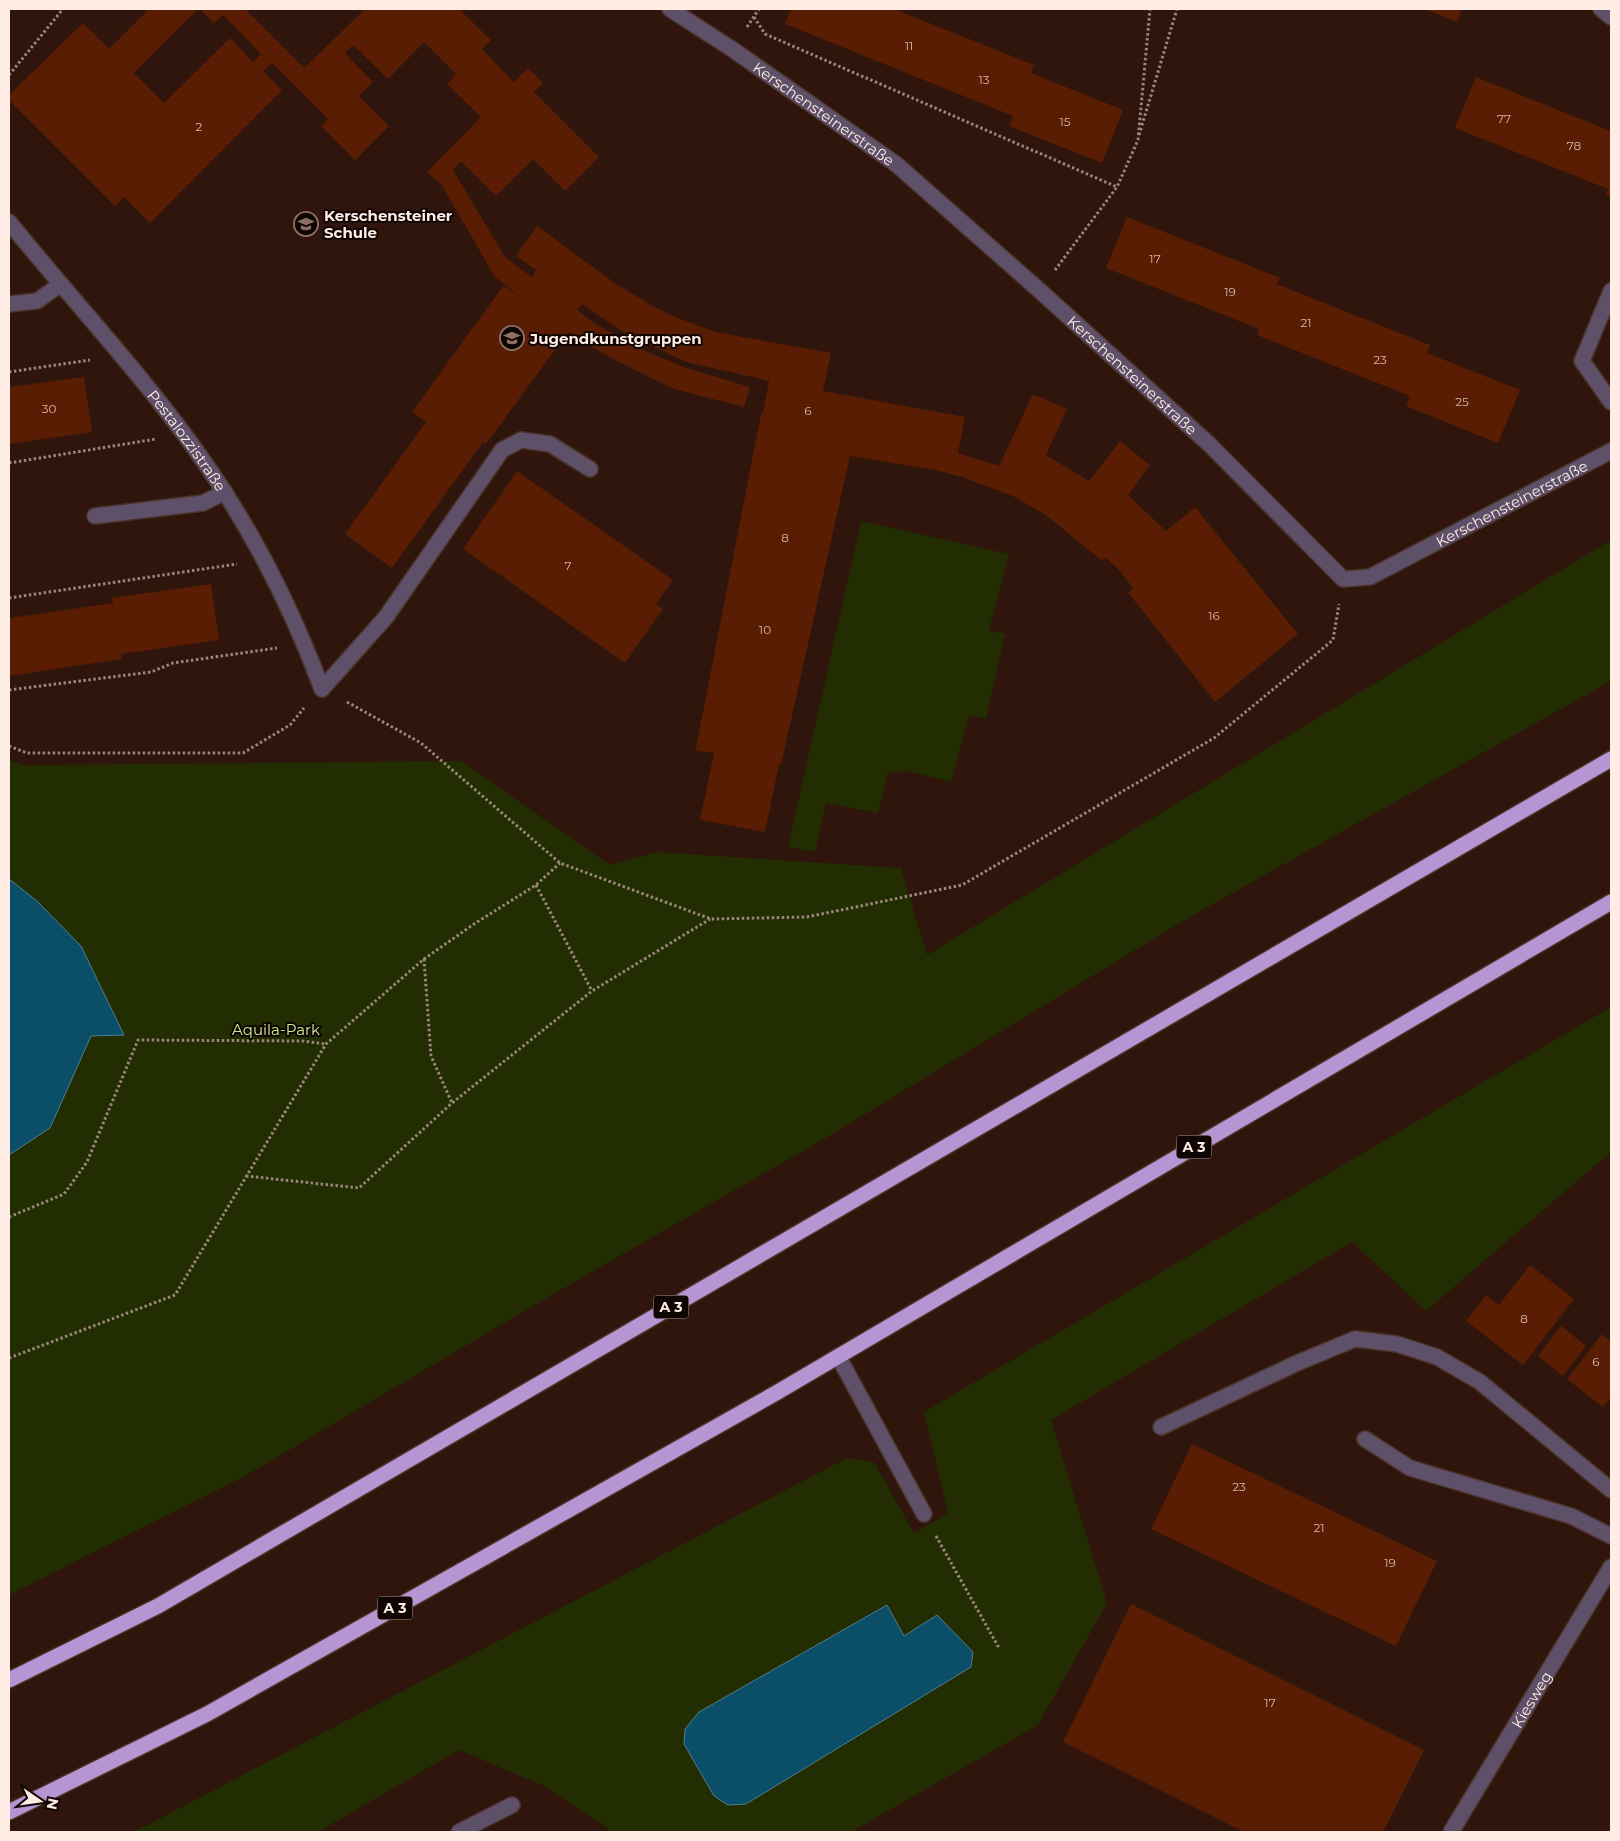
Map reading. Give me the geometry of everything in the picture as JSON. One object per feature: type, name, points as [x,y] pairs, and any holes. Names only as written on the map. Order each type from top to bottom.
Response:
[{"type":"highway","name":"A 3","points":[[9,1680],[158,1606],[1611,760]]},
{"type":"highway","name":"A 3","points":[[9,1812],[207,1714],[838,1356],[1611,902]]},
{"type":"street","name":"Kerschensteinerstraße","points":[[670,9],[732,48],[896,164],[1210,445],[1343,579],[1370,577],[1611,451]]},
{"type":"street","points":[[1601,9],[1611,17]]},
{"type":"street","name":"Pestalozzistraße","points":[[9,222],[184,435],[224,492],[265,560],[305,643],[322,689]]},
{"type":"street","points":[[9,304],[37,300],[61,284]]},
{"type":"street","points":[[1611,290],[1582,361],[1611,402]]},
{"type":"street","points":[[322,689],[386,617],[502,450],[521,440],[550,444],[590,469]]},
{"type":"street","points":[[95,516],[203,504],[224,492]]},
{"type":"street","points":[[1161,1427],[1297,1363],[1355,1339],[1398,1344],[1437,1357],[1472,1377],[1611,1490]]},
{"type":"street","points":[[838,1356],[924,1514]]},
{"type":"street","points":[[1365,1439],[1410,1468],[1571,1516],[1611,1536]]},
{"type":"street","name":"Kiesweg","points":[[1452,1832],[1611,1567]]},
{"type":"street","points":[[459,1832],[512,1805]]},
{"type":"path","points":[[9,75],[63,9]]},
{"type":"path","points":[[759,9],[754,17],[765,34],[1117,188]]},
{"type":"path","points":[[1138,140],[1150,9]]},
{"type":"path","points":[[1039,290],[1117,188],[1138,140],[1177,9]]},
{"type":"path","points":[[9,372],[120,356]]},
{"type":"path","points":[[9,464],[184,435]]},
{"type":"path","points":[[9,598],[265,560]]},
{"type":"path","points":[[9,746],[27,753],[243,753],[290,725],[322,689],[421,743],[560,863],[711,919],[807,917],[962,884],[1214,738],[1333,640],[1343,579]]},
{"type":"path","points":[[9,690],[151,672],[173,663],[305,643]]},
{"type":"path","points":[[9,1358],[175,1295],[326,1044],[424,959],[474,924],[536,885],[560,863]]},
{"type":"path","points":[[536,885],[592,991]]},
{"type":"path","points":[[246,1176],[359,1188],[452,1103],[592,991],[711,919]]},
{"type":"path","points":[[424,959],[431,1056],[452,1103]]},
{"type":"path","points":[[9,1217],[64,1194],[87,1162],[138,1040],[303,1041],[326,1044]]},
{"type":"path","points":[[924,1514],[999,1648]]},
{"type":"green space","points":[[861,521],[1009,554],[989,630],[1005,634],[986,719],[969,715],[951,782],[907,771],[888,773],[878,813],[826,803],[815,852],[788,847]]},
{"type":"green space","name":"Aquila-Park","points":[[1611,540],[1611,681],[1188,918],[829,1136],[531,1307],[245,1476],[9,1595],[9,760],[24,765],[461,761],[610,865],[657,852],[901,868],[927,955]]},
{"type":"green space","points":[[1611,1007],[1611,1152],[1426,1311],[1352,1242],[1051,1420],[1107,1603],[1038,1725],[851,1832],[611,1832],[605,1826],[544,1786],[459,1750],[318,1832],[134,1832],[847,1458],[874,1462],[914,1533],[948,1513],[924,1412]],"holes":[[[887,1605],[904,1636],[973,1652],[971,1667],[746,1804],[685,1729],[699,1712]]]},
{"type":"water","points":[[9,879],[37,901],[81,946],[124,1035],[91,1036],[50,1128],[9,1155]]},
{"type":"water","points":[[887,1605],[904,1636],[937,1615],[973,1652],[971,1667],[746,1804],[728,1805],[714,1796],[684,1744],[685,1729],[699,1712]]},
{"type":"building","points":[[149,9],[198,9],[134,73],[164,103],[230,38],[253,62],[261,54],[223,15],[214,23],[202,11],[205,9],[245,9],[304,68],[365,9],[459,9],[491,40],[482,49],[514,82],[528,68],[543,83],[534,92],[599,157],[565,191],[533,159],[496,196],[461,161],[453,170],[505,257],[532,277],[536,270],[516,256],[537,226],[616,284],[658,309],[683,320],[716,332],[831,353],[823,391],[965,417],[958,453],[999,466],[1033,394],[1067,409],[1046,455],[1089,481],[1120,441],[1150,465],[1128,495],[1166,531],[1195,507],[1298,634],[1215,702],[1129,594],[1127,594],[1133,588],[1119,570],[1105,557],[1102,561],[1047,516],[1013,496],[962,477],[940,471],[850,456],[765,832],[700,820],[714,753],[694,750],[696,748],[761,414],[759,412],[763,413],[769,381],[686,362],[623,332],[582,304],[577,310],[594,323],[636,347],[686,368],[750,387],[744,407],[674,389],[611,358],[568,332],[486,444],[483,442],[392,568],[345,534],[426,422],[412,412],[503,286],[518,295],[495,277],[441,184],[427,172],[481,117],[447,84],[456,74],[424,42],[388,79],[353,45],[345,53],[373,82],[359,96],[389,126],[355,160],[321,126],[328,119],[272,63],[263,71],[282,90],[150,223],[124,197],[115,206],[9,100],[9,95],[83,23],[109,49]]},
{"type":"building","points":[[791,9],[894,9],[1034,65],[1031,73],[1123,110],[1102,163],[1009,126],[1013,116],[785,24]]},
{"type":"building","points":[[1425,9],[1462,9],[1457,22]]},
{"type":"building","points":[[1476,77],[1611,131],[1611,197],[1606,195],[1608,189],[1455,128]]},
{"type":"building","points":[[1127,217],[1280,278],[1277,284],[1430,345],[1427,353],[1520,390],[1498,443],[1406,406],[1410,396],[1257,335],[1259,329],[1106,268]]},
{"type":"building","points":[[84,377],[92,432],[9,444],[9,387]]},
{"type":"building","points":[[517,471],[673,580],[656,604],[663,609],[625,663],[463,549]]},
{"type":"building","points":[[211,584],[219,640],[121,654],[122,659],[9,676],[9,618],[113,603],[112,598]]},
{"type":"building","points":[[1530,1265],[1574,1299],[1523,1365],[1466,1321],[1486,1295],[1499,1305]]},
{"type":"building","points":[[1561,1326],[1586,1346],[1563,1376],[1538,1356]]},
{"type":"building","points":[[1602,1334],[1611,1342],[1611,1397],[1603,1407],[1567,1379]]},
{"type":"building","points":[[1192,1444],[1437,1561],[1396,1646],[1151,1529]]},
{"type":"building","points":[[1131,1604],[1424,1750],[1383,1832],[1244,1832],[1063,1742]]},
{"type":"place","name":"Kerschensteiner Schule","points":[[306,224]]},
{"type":"place","name":"Jugendkunstgruppen","points":[[512,338]]}]
